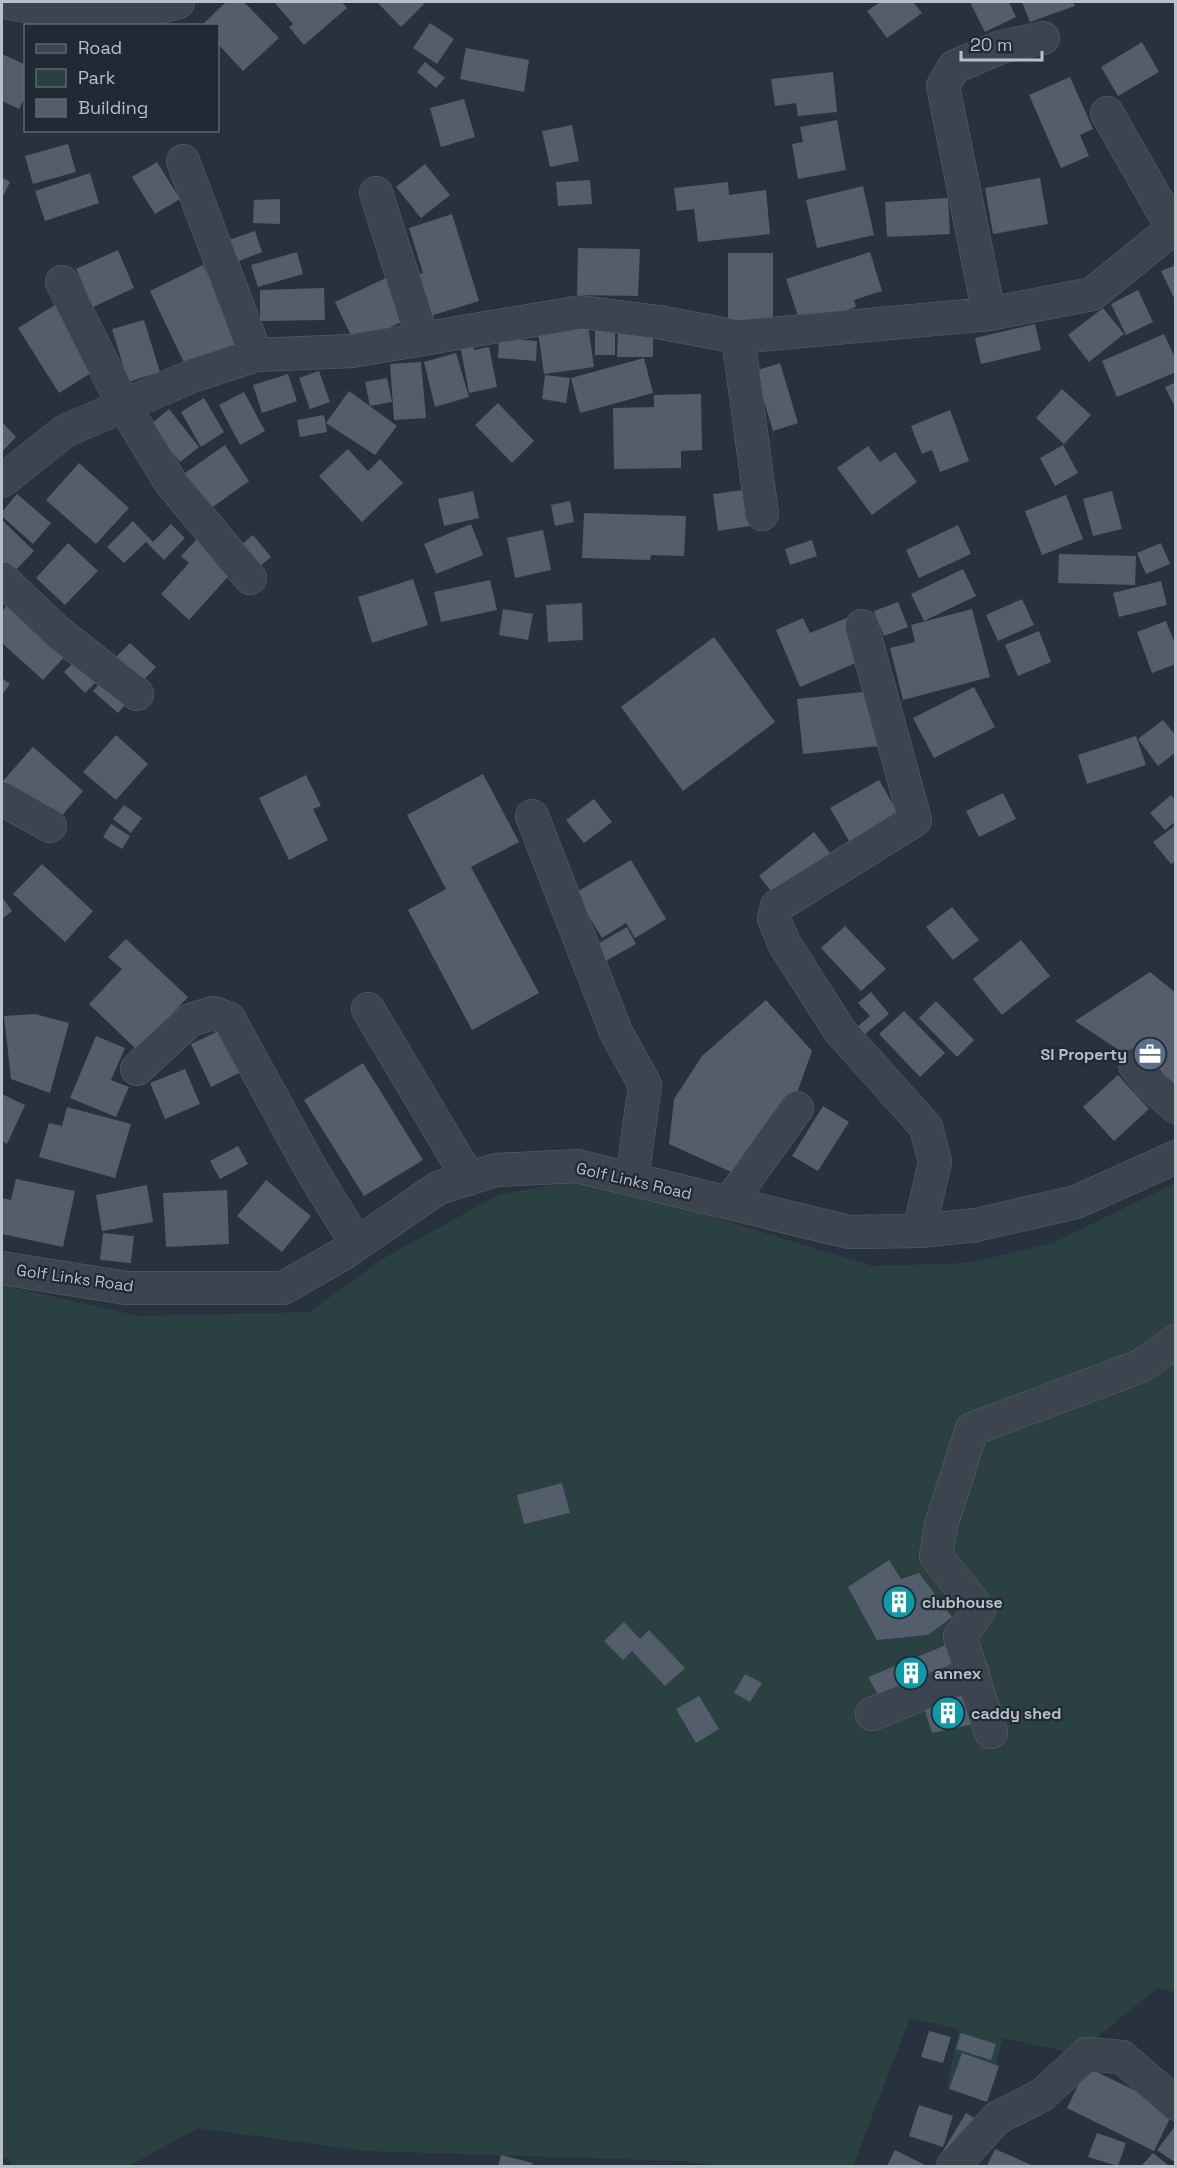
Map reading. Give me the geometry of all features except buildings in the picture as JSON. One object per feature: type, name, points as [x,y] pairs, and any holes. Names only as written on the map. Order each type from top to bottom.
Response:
[{"type":"street","points":[[4,2],[98,15],[153,10],[178,2]]},
{"type":"street","points":[[989,314],[943,86],[954,68],[1001,47],[1043,38]]},
{"type":"street","points":[[2,482],[65,431],[192,376],[256,355],[352,351],[422,337],[581,312],[658,322],[738,337],[989,314],[1092,294],[1174,226],[1107,113]]},
{"type":"street","points":[[183,161],[256,355]]},
{"type":"street","points":[[376,193],[422,337]]},
{"type":"street","points":[[62,282],[124,406],[171,483],[250,578]]},
{"type":"street","points":[[738,337],[762,514]]},
{"type":"street","points":[[2,579],[60,634],[137,694]]},
{"type":"street","points":[[862,626],[915,820],[777,906],[774,919],[785,945],[840,1031],[926,1127],[935,1162],[920,1231]]},
{"type":"street","points":[[2,799],[50,826]]},
{"type":"street","points":[[532,816],[616,1032],[645,1085],[632,1179]]},
{"type":"street","points":[[369,1009],[469,1179]]},
{"type":"street","points":[[137,1069],[190,1020],[213,1013],[229,1019],[312,1171],[357,1244]]},
{"type":"street","points":[[1135,1065],[1152,1086],[1176,1107]]},
{"type":"street","points":[[729,1203],[797,1108]]},
{"type":"street","name":"Golf Links Road","points":[[2,1268],[126,1288],[283,1288],[357,1244],[438,1188],[496,1170],[577,1166],[849,1232],[920,1231],[976,1225],[1076,1202],[1176,1157]]},
{"type":"street","points":[[991,1732],[960,1637],[979,1610],[936,1556],[941,1525],[972,1429],[1141,1366],[1176,1341]]},
{"type":"street","points":[[872,1714],[973,1673]]},
{"type":"street","points":[[953,2166],[997,2118],[1042,2096],[1087,2054],[1122,2056],[1176,2104]]},
{"type":"green space","points":[[588,1179],[873,1266],[968,1263],[1053,1243],[1175,1183],[1175,1992],[1157,1988],[1077,2054],[1003,2038],[989,2088],[947,2086],[959,2029],[910,2018],[853,2166],[718,2166],[681,2161],[365,2151],[198,2128],[129,2166],[13,2166],[7,2158],[2,2158],[2,1285],[139,1316],[309,1312],[384,1258],[500,1194]]},
{"type":"place","name":"SI Property","points":[[1150,1054]]},
{"type":"place","name":"clubhouse","points":[[899,1602]]},
{"type":"place","name":"annex","points":[[911,1673]]},
{"type":"place","name":"caddy shed","points":[[948,1713]]}]
